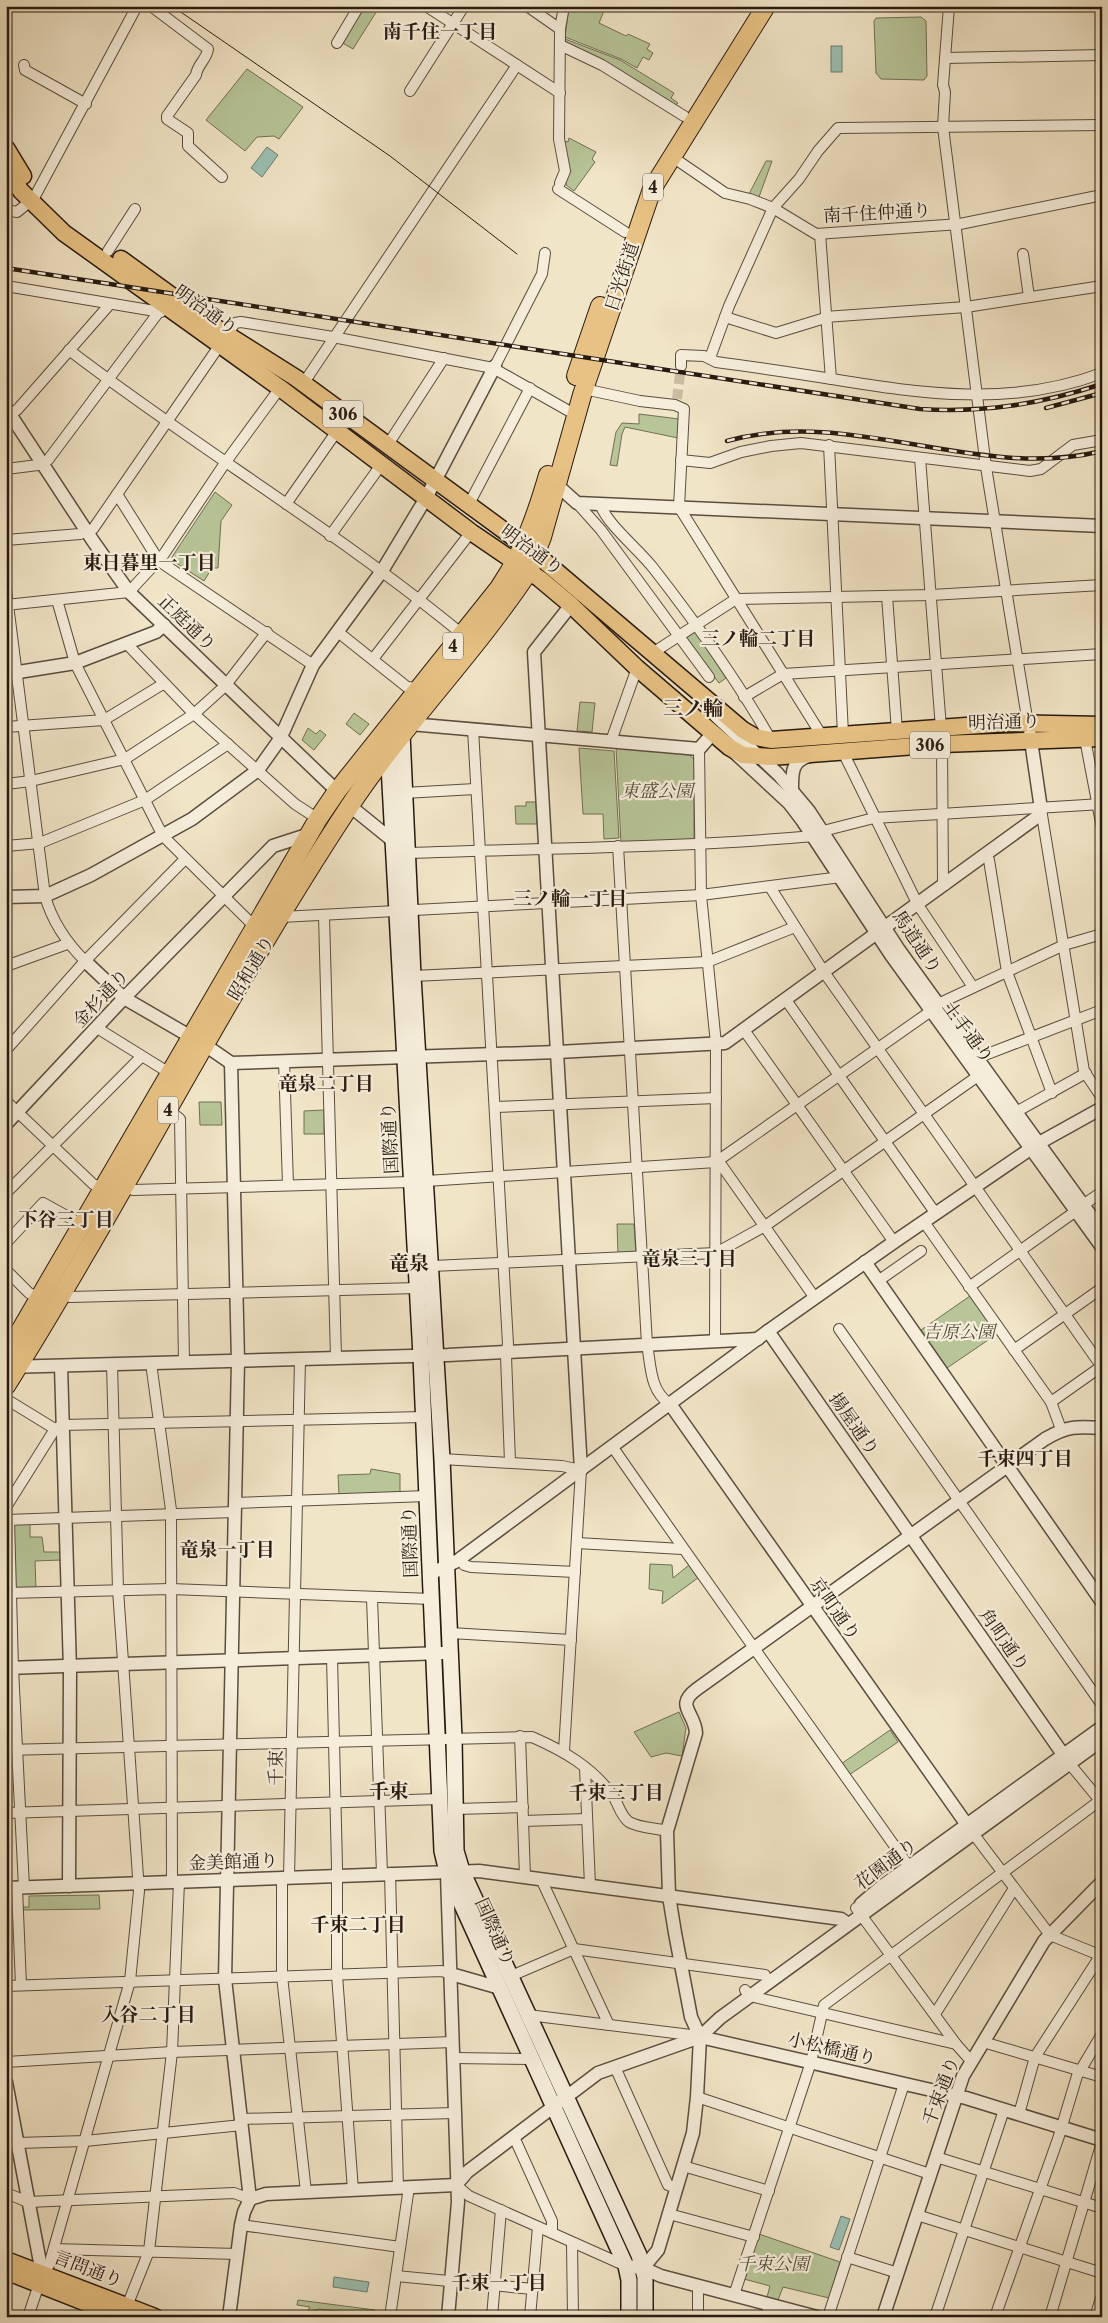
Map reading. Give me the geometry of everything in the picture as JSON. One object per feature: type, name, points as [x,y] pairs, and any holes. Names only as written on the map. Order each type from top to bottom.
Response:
[{"type":"highway","name":"日光街道","points":[[530,550],[626,232],[643,184],[753,6]]},
{"type":"highway","name":"日光街道","points":[[522,567],[557,485],[571,412],[584,389],[652,189],[766,6]]},
{"type":"highway","name":"昭和通り","points":[[6,1386],[10,1363],[39,1298],[171,1074],[199,1041],[281,917],[331,834],[388,752],[420,688],[462,634],[522,567]]},
{"type":"highway","name":"昭和通り","points":[[10,1363],[61,1293],[168,1109],[255,927],[311,831],[337,791],[400,729],[522,567]]},
{"type":"main road","name":"明治通り","points":[[6,148],[34,198],[108,250],[165,304]]},
{"type":"main road","name":"明治通り","points":[[6,168],[64,233],[165,304],[222,339],[303,384],[469,504],[530,550],[689,686],[743,730],[755,737],[771,740],[897,730],[1028,724],[1102,725]]},
{"type":"main road","name":"明治通り","points":[[222,339],[280,388],[572,606],[636,668],[729,747],[742,755],[758,757],[942,744],[1102,738]]},
{"type":"main road","name":"国際通り","points":[[400,729],[407,853],[403,912],[419,1181],[418,1288],[429,1355],[442,1459],[454,1738],[456,1809],[454,1872],[500,1988],[533,2058],[560,2101],[643,2268],[645,2317]]},
{"type":"main road","name":"国際通り","points":[[388,752],[392,840],[413,976],[412,1057]]},
{"type":"main road","name":"国際通り","points":[[419,1181],[432,1266],[429,1355],[424,1417],[442,1851],[511,1976],[528,2015],[626,2266],[629,2280],[629,2317]]},
{"type":"main road","name":"言問通り","points":[[6,2260],[40,2279]]},
{"type":"main road","name":"言問通り","points":[[6,2271],[40,2279],[124,2311],[155,2317]]},
{"type":"street","points":[[6,210],[17,212],[34,198],[137,6]]},
{"type":"street","points":[[151,6],[208,49],[207,55],[197,67],[196,75],[167,116],[167,119],[188,133],[188,146],[222,177]]},
{"type":"street","points":[[336,43],[359,6]]},
{"type":"street","points":[[426,6],[560,93]]},
{"type":"street","points":[[410,91],[464,6]]},
{"type":"street","points":[[527,6],[560,29]]},
{"type":"street","points":[[564,6],[560,29],[559,139],[565,171],[559,186],[626,232]]},
{"type":"street","points":[[949,6],[945,58],[944,127],[986,467],[1076,1020],[1086,1073],[1102,1098]]},
{"type":"street","points":[[560,45],[602,65],[684,116]]},
{"type":"street","points":[[945,58],[1102,55]]},
{"type":"street","points":[[24,65],[25,70],[86,104]]},
{"type":"street","points":[[303,384],[517,65]]},
{"type":"street","points":[[710,358],[725,317],[773,208],[800,179],[818,151],[838,128],[1102,125]]},
{"type":"street","name":"南千住仲通り","points":[[672,156],[725,194],[750,199],[773,208],[820,234],[956,224],[1102,195]]},
{"type":"street","points":[[108,250],[135,208]]},
{"type":"street","points":[[820,234],[831,379]]},
{"type":"street","points":[[6,897],[44,896],[91,875],[162,836],[215,803],[258,770],[280,738],[313,665],[382,571],[436,480],[542,274],[545,253]]},
{"type":"street","points":[[1023,254],[1029,297]]},
{"type":"street","points":[[6,286],[110,304],[165,304]]},
{"type":"street","points":[[725,317],[776,333],[825,317],[966,307],[1102,286]]},
{"type":"street","points":[[8,411],[17,410],[110,304]]},
{"type":"street","points":[[6,469],[43,463],[48,460],[165,304]]},
{"type":"street","points":[[6,540],[87,532],[93,529],[222,339],[235,323],[241,322],[334,337],[494,367],[571,412]]},
{"type":"street","points":[[69,350],[109,381],[225,463],[382,571],[462,634]]},
{"type":"street","points":[[681,366],[681,355],[710,358],[716,362],[923,393],[977,396],[1048,388],[1102,373]]},
{"type":"street","points":[[387,446],[444,358]]},
{"type":"street","points":[[7,604],[130,592],[159,561],[225,463],[280,388]]},
{"type":"street","points":[[469,504],[530,388]]},
{"type":"street","points":[[584,389],[640,401],[676,402],[685,411],[679,507],[822,736]]},
{"type":"street","name":"正庭通り","points":[[8,411],[87,532],[130,592],[225,686],[337,791]]},
{"type":"street","points":[[286,504],[337,431]]},
{"type":"street","points":[[681,460],[710,463],[741,452],[801,443],[830,445],[986,467],[1030,471],[1041,469],[1073,445],[1102,440]]},
{"type":"street","points":[[830,445],[843,734]]},
{"type":"street","points":[[920,458],[941,728]]},
{"type":"street","points":[[330,536],[381,465]]},
{"type":"street","points":[[557,485],[577,503],[601,530],[709,677]]},
{"type":"street","points":[[117,494],[159,561],[267,632],[313,665]]},
{"type":"street","points":[[577,503],[1102,526]]},
{"type":"street","points":[[600,504],[606,516],[642,553],[697,624],[771,740],[758,757],[759,770],[819,834],[842,877],[881,931]]},
{"type":"street","points":[[373,659],[471,532]]},
{"type":"street","points":[[652,654],[736,599],[931,595],[1102,585]]},
{"type":"street","points":[[6,589],[12,673],[23,726],[40,843],[44,896],[48,909],[67,944],[124,998],[199,1041],[231,1063],[558,1052],[725,1043],[986,856],[1037,817],[1041,809]]},
{"type":"street","points":[[887,596],[897,730]]},
{"type":"street","points":[[57,600],[76,663],[162,836],[255,927]]},
{"type":"street","points":[[564,1751],[580,1470],[575,1348],[558,1052],[547,904],[534,652],[572,606]]},
{"type":"street","points":[[12,673],[76,663],[156,632],[164,625]]},
{"type":"street","points":[[6,784],[31,781],[125,759],[194,714],[225,686],[267,632]]},
{"type":"street","points":[[338,632],[407,687],[420,688]]},
{"type":"street","points":[[126,643],[163,684],[194,714],[295,804],[311,831]]},
{"type":"street","points":[[744,697],[783,674],[1102,654]]},
{"type":"street","points":[[611,741],[636,668]]},
{"type":"street","points":[[6,727],[104,720],[163,684]]},
{"type":"street","name":"馬道通り","points":[[689,686],[702,704],[792,790],[881,931],[934,1007],[977,1058],[1016,1112],[1035,1146],[1079,1208],[1102,1231]]},
{"type":"street","points":[[400,729],[473,729],[699,749]]},
{"type":"street","points":[[473,729],[499,1175],[510,1462]]},
{"type":"street","points":[[713,733],[699,749],[701,895],[716,1044],[718,1340]]},
{"type":"street","points":[[1085,738],[1100,804],[1102,828]]},
{"type":"street","points":[[6,846],[40,843],[145,800],[228,744]]},
{"type":"street","points":[[942,744],[943,881],[945,885]]},
{"type":"street","points":[[729,747],[789,803]]},
{"type":"street","points":[[843,752],[918,905],[973,987]]},
{"type":"street","points":[[792,790],[791,772],[796,763],[803,757],[820,753]]},
{"type":"street","points":[[404,793],[476,789]]},
{"type":"street","points":[[407,853],[700,845],[819,834],[874,818],[1100,804]]},
{"type":"street","points":[[350,806],[392,840]]},
{"type":"street","name":"金杉通り","points":[[6,1124],[223,896],[274,851],[311,831],[331,834]]},
{"type":"street","points":[[618,846],[647,1344],[654,1386],[662,1399],[670,1404]]},
{"type":"street","points":[[986,856],[1007,972],[1033,1037],[1052,1092]]},
{"type":"street","points":[[6,1050],[85,961],[185,859]]},
{"type":"street","points":[[281,917],[701,895],[842,877]]},
{"type":"street","points":[[770,887],[824,972],[1102,1366],[1051,1402]]},
{"type":"street","points":[[324,916],[336,1357]]},
{"type":"street","points":[[413,976],[708,962],[796,927]]},
{"type":"street","points":[[125,1185],[133,1190],[419,1181],[716,1162],[934,1007],[1064,945],[1102,934]]},
{"type":"street","points":[[6,966],[67,944]]},
{"type":"street","points":[[786,1000],[936,1214]]},
{"type":"street","name":"土手通り","points":[[934,1007],[978,1076],[1035,1146]]},
{"type":"street","points":[[977,1058],[1102,1010]]},
{"type":"street","points":[[97,1028],[171,1074]]},
{"type":"street","points":[[744,1030],[894,1242]]},
{"type":"street","points":[[6,1193],[141,1056]]},
{"type":"street","points":[[284,1061],[288,1185]]},
{"type":"street","points":[[229,2317],[241,2225],[250,2199],[225,1979],[238,1361],[231,1063]]},
{"type":"street","points":[[1016,1112],[1086,1073]]},
{"type":"street","points":[[432,1266],[716,1253],[765,1226],[978,1076]]},
{"type":"street","points":[[494,1107],[716,1098]]},
{"type":"street","points":[[6,1101],[93,1184],[103,1189]]},
{"type":"street","points":[[430,1574],[461,1558],[763,1335],[974,1186],[1035,1146],[1102,1108]]},
{"type":"street","points":[[168,1109],[180,1119],[184,1362]]},
{"type":"street","points":[[716,1162],[722,1166],[815,1298]]},
{"type":"street","points":[[970,1287],[1102,1192]]},
{"type":"street","points":[[6,1243],[44,1203],[83,1225]]},
{"type":"street","points":[[1079,1208],[1102,1247]]},
{"type":"street","points":[[924,1222],[1051,1402],[1061,1429]]},
{"type":"street","points":[[878,1281],[920,1251]]},
{"type":"street","points":[[865,1262],[1102,1602]]},
{"type":"street","points":[[6,1270],[29,1293],[39,1298]]},
{"type":"street","points":[[61,1293],[70,1297],[418,1288]]},
{"type":"street","points":[[1014,1350],[1102,1288]]},
{"type":"street","points":[[838,1328],[1102,1705]]},
{"type":"street","points":[[10,1363],[61,1366],[429,1355],[718,1340],[763,1335]]},
{"type":"street","name":"揚屋通り","points":[[763,1335],[911,1536]]},
{"type":"street","points":[[718,1340],[732,1351],[731,1359]]},
{"type":"street","name":"千束","points":[[300,1359],[292,1803],[286,1878],[282,1976],[296,2117],[306,2192]]},
{"type":"street","points":[[124,2311],[150,2251],[172,2052],[176,1882],[171,1807],[171,1515],[152,1363]]},
{"type":"street","points":[[28,2317],[40,2279],[49,2265],[54,2249],[130,1981],[138,1883],[118,1590],[112,1364]]},
{"type":"street","points":[[61,1366],[59,1427],[65,1518],[70,1666],[69,1886]]},
{"type":"street","points":[[6,1399],[59,1427],[424,1417]]},
{"type":"street","name":"京町通り","points":[[670,1404],[969,1829]]},
{"type":"street","points":[[643,2268],[658,2250],[693,2133],[697,2097],[700,2036],[691,2017],[669,1896],[667,1831],[696,1733],[695,1725],[686,1705],[686,1699],[812,1606],[1061,1429],[1073,1426],[1102,1428]]},
{"type":"street","points":[[6,1507],[59,1427]]},
{"type":"street","points":[[612,1446],[682,1549],[910,1868]]},
{"type":"street","points":[[442,1459],[510,1462],[580,1470]]},
{"type":"street","points":[[21,1985],[16,1888],[21,1812],[9,1668],[8,1520],[171,1515],[298,1501],[427,1496]]},
{"type":"street","name":"角町通り","points":[[911,1536],[1066,1759]]},
{"type":"street","points":[[577,1543],[682,1549]]},
{"type":"street","points":[[461,1558],[464,1565],[471,1567],[575,1572]]},
{"type":"street","points":[[9,1593],[171,1589],[432,1600]]},
{"type":"street","points":[[372,1598],[379,1800],[394,1973],[397,2114],[403,2187],[400,2246],[390,2317]]},
{"type":"street","points":[[450,1633],[571,1640]]},
{"type":"street","points":[[9,1668],[450,1653]]},
{"type":"street","points":[[332,1657],[337,1876],[336,1975],[353,2190]]},
{"type":"street","name":"花園通り","points":[[456,2185],[467,2172],[598,2073],[700,2036],[765,1975],[859,1911],[1066,1759],[1102,1727]]},
{"type":"street","points":[[520,1736],[525,1877]]},
{"type":"street","points":[[6,1750],[532,1737],[564,1751],[596,1776],[614,1797],[623,1817],[632,1824],[667,1831]]},
{"type":"street","name":"花園通り","points":[[1066,1759],[1102,1740]]},
{"type":"street","points":[[734,2295],[811,2062],[824,2005],[1001,1872],[1101,1801],[1066,1759]]},
{"type":"street","points":[[585,1768],[590,1885]]},
{"type":"street","points":[[6,1813],[228,1804],[440,1799]]},
{"type":"street","points":[[456,1809],[523,1807]]},
{"type":"street","points":[[524,1822],[586,1819]]},
{"type":"street","points":[[969,1829],[1013,1890],[1050,1935],[1101,1955],[1035,2057],[1019,2114]]},
{"type":"street","name":"花園通り","points":[[859,1911],[910,1868],[969,1829]]},
{"type":"street","name":"金美館通り","points":[[16,1888],[479,1871],[844,1921]]},
{"type":"street","points":[[448,2317],[458,2202],[451,1974],[454,1872]]},
{"type":"street","points":[[541,1879],[609,2025]]},
{"type":"street","name":"千束通り","points":[[883,2317],[955,2096],[971,2061],[1050,1935],[1102,1882]]},
{"type":"street","points":[[934,2014],[1013,1890]]},
{"type":"street","points":[[859,1911],[956,2044],[971,2061]]},
{"type":"street","name":"花園通り","points":[[748,1993],[844,1921]]},
{"type":"street","points":[[511,1976],[574,1949],[765,1975]]},
{"type":"street","points":[[6,1986],[442,1971],[500,1988]]},
{"type":"street","points":[[748,1993],[823,2013],[956,2044]]},
{"type":"street","points":[[528,2015],[700,2036]]},
{"type":"street","points":[[995,2317],[1062,2128],[1080,2070],[1102,2034]]},
{"type":"street","name":"小松橋通り","points":[[700,2036],[955,2096],[1019,2114],[1102,2141]]},
{"type":"street","points":[[6,2062],[172,2052],[453,2042]]},
{"type":"street","points":[[983,2042],[1102,2077]]},
{"type":"street","points":[[453,2058],[533,2058]]},
{"type":"street","points":[[614,2067],[668,2185],[677,2188]]},
{"type":"street","points":[[6,2082],[40,2279]]},
{"type":"street","points":[[828,2317],[904,2084]]},
{"type":"street","points":[[697,2097],[930,2174]]},
{"type":"street","points":[[935,2317],[1004,2110]]},
{"type":"street","points":[[17,2143],[85,2141],[296,2117],[454,2112]]},
{"type":"street","points":[[514,2137],[552,2221],[552,2233]]},
{"type":"street","points":[[1050,2317],[1102,2141]]},
{"type":"street","points":[[936,2157],[1102,2208]]},
{"type":"street","points":[[683,2166],[769,2191]]},
{"type":"street","points":[[6,2193],[28,2202],[234,2193],[250,2199],[266,2194],[456,2185],[469,2196],[626,2266],[643,2268],[661,2276],[734,2295],[768,2311],[817,2317]]},
{"type":"street","points":[[492,2317],[501,2210]]},
{"type":"street","points":[[669,2214],[754,2237]]},
{"type":"street","points":[[917,2215],[1065,2263],[1102,2273]]},
{"type":"street","points":[[241,2225],[400,2246]]},
{"type":"street","points":[[530,2317],[538,2227]]},
{"type":"street","points":[[572,2243],[573,2317]]},
{"type":"street","points":[[54,2249],[237,2254]]},
{"type":"street","points":[[847,2257],[898,2273]]},
{"type":"street","points":[[396,2276],[533,2289]]},
{"type":"street","points":[[698,2286],[698,2317]]},
{"type":"street","points":[[1095,2317],[1102,2295]]},
{"type":"green space","points":[[362,6],[380,6],[353,49],[339,41]]},
{"type":"green space","points":[[569,6],[606,6],[599,23],[626,36],[628,34],[650,44],[647,49],[653,53],[649,60],[643,57],[637,68],[621,59],[565,37]]},
{"type":"green space","points":[[921,17],[926,21],[927,76],[924,80],[881,79],[876,73],[874,21],[876,18]]},
{"type":"green space","points":[[565,39],[620,60],[674,93],[671,98],[678,103],[674,106],[565,44]]},
{"type":"green space","points":[[247,69],[303,107],[279,139],[274,136],[257,137],[245,151],[206,120]]},
{"type":"green space","points":[[569,138],[596,152],[592,159],[595,162],[574,191],[566,185],[567,169],[563,141],[568,142]]},
{"type":"green space","points":[[766,161],[772,161],[759,197],[749,194]]},
{"type":"green space","points":[[639,414],[679,419],[678,438],[625,427],[622,434],[617,466],[610,465],[616,432],[622,423],[639,424]]},
{"type":"green space","points":[[215,492],[232,505],[221,521],[218,568],[212,568],[204,581],[173,561],[172,557]]},
{"type":"green space","points":[[696,631],[726,678],[719,683],[686,638]]},
{"type":"green space","points":[[580,702],[595,703],[592,732],[577,731]]},
{"type":"green space","points":[[354,713],[369,724],[360,735],[346,724]]},
{"type":"green space","points":[[308,728],[316,734],[320,730],[326,735],[314,750],[302,740]]},
{"type":"green space","points":[[579,748],[614,751],[619,838],[604,839],[603,814],[583,814]]},
{"type":"green space","name":"東盛公園","points":[[616,748],[688,754],[694,759],[694,841],[621,843]]},
{"type":"green space","points":[[526,802],[536,802],[537,824],[516,824],[515,806],[526,806]]},
{"type":"green space","points":[[199,1102],[221,1102],[222,1125],[200,1125]]},
{"type":"green space","points":[[324,1110],[324,1134],[304,1134],[304,1111]]},
{"type":"green space","points":[[617,1224],[634,1224],[636,1254],[618,1254]]},
{"type":"green space","name":"吉原公園","points":[[970,1296],[997,1334],[947,1368],[921,1330]]},
{"type":"green space","points":[[371,1469],[400,1474],[400,1493],[339,1495],[338,1475],[370,1474]]},
{"type":"green space","points":[[30,1522],[30,1537],[42,1537],[44,1552],[61,1552],[61,1560],[35,1561],[36,1590],[14,1592],[12,1523]]},
{"type":"green space","points":[[650,1564],[672,1565],[673,1578],[689,1565],[698,1578],[662,1604],[663,1591],[649,1589]]},
{"type":"green space","points":[[679,1712],[686,1728],[682,1756],[666,1753],[651,1757],[634,1732]]},
{"type":"green space","points":[[890,1730],[898,1742],[849,1775],[841,1764]]},
{"type":"green space","points":[[99,1895],[100,1909],[22,1910],[22,1907],[29,1907],[29,1896]]},
{"type":"green space","name":"千束公園","points":[[759,2234],[840,2262],[829,2298],[783,2287],[778,2300],[767,2297],[770,2286],[744,2279]]},
{"type":"green space","points":[[298,2300],[375,2310],[374,2316],[364,2314],[365,2317],[358,2317],[355,2313],[319,2309],[313,2311],[309,2317],[304,2317],[310,2307],[297,2305]]},
{"type":"shaded area","points":[[831,46],[842,46],[842,72],[831,72]]},
{"type":"shaded area","points":[[267,147],[278,155],[262,177],[251,168]]},
{"type":"shaded area","points":[[841,2216],[850,2219],[839,2250],[830,2247]]},
{"type":"shaded area","points":[[334,2277],[369,2282],[367,2292],[333,2287]]},
{"type":"tunnel","points":[[677,399],[681,366]]},
{"type":"tram line","points":[[172,6],[390,156],[517,254]]},
{"type":"railway","points":[[6,268],[920,409],[967,410],[1012,406],[1057,397],[1102,384]]},
{"type":"railway","points":[[1046,408],[1102,393]]},
{"type":"railway","points":[[727,441],[774,433],[821,432],[868,437],[1008,458],[1055,458],[1102,451]]},
{"type":"district","name":"南千住一丁目","points":[[440,31]]},
{"type":"district","name":"東日暮里一丁目","points":[[149,562]]},
{"type":"district","name":"三ノ輪二丁目","points":[[758,638]]},
{"type":"district","name":"三ノ輪","points":[[693,708]]},
{"type":"district","name":"三ノ輪一丁目","points":[[570,898]]},
{"type":"district","name":"竜泉二丁目","points":[[326,1083]]},
{"type":"district","name":"下谷三丁目","points":[[66,1219]]},
{"type":"district","name":"竜泉三丁目","points":[[689,1258]]},
{"type":"district","name":"竜泉","points":[[409,1263]]},
{"type":"district","name":"千束四丁目","points":[[1025,1458]]},
{"type":"district","name":"竜泉一丁目","points":[[227,1549]]},
{"type":"district","name":"千束","points":[[389,1791]]},
{"type":"district","name":"千束三丁目","points":[[616,1792]]},
{"type":"district","name":"千束二丁目","points":[[358,1924]]},
{"type":"district","name":"入谷二丁目","points":[[148,2014]]},
{"type":"district","name":"千束一丁目","points":[[499,2282]]}]
